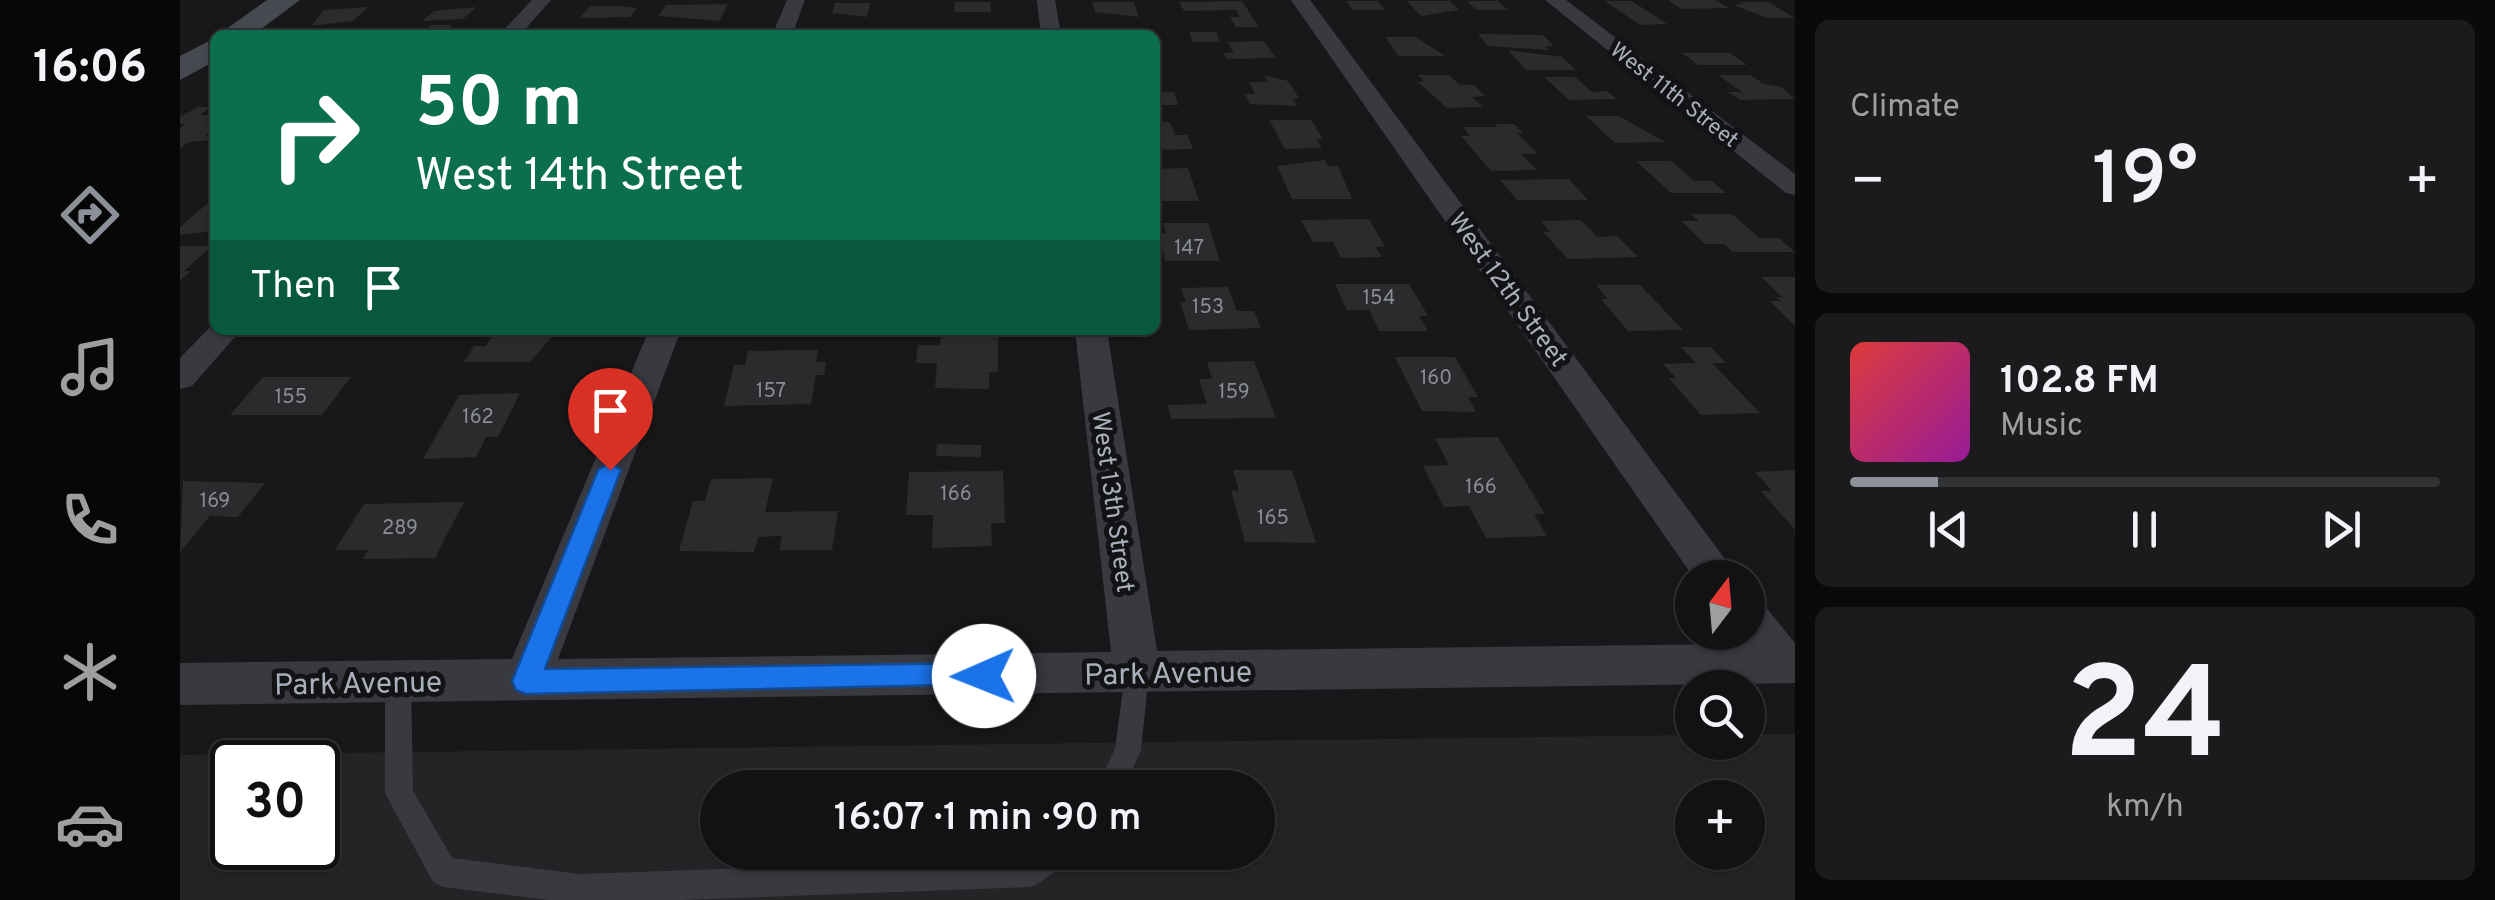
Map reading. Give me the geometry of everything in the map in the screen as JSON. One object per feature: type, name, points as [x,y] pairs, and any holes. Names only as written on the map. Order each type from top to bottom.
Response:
[{"type":"street","points":[[241,30],[286,0]]},
{"type":"street","points":[[514,30],[542,0]]},
{"type":"street","points":[[784,30],[796,0]]},
{"type":"street","points":[[1046,0],[1050,30]]},
{"type":"street","name":"West 12th Street","points":[[1300,0],[1705,560]]},
{"type":"street","name":"West 11th Street","points":[[1554,0],[1795,187]]},
{"type":"street","points":[[180,70],[210,50]]},
{"type":"street","points":[[180,378],[221,335]]},
{"type":"street","points":[[526,681],[663,335]]},
{"type":"street","name":"West 13th Street","points":[[1091,335],[1136,674]]},
{"type":"street","points":[[1765,637],[1788,663]]},
{"type":"street","name":"Park Avenue","points":[[180,684],[1788,663]]},
{"type":"lane","points":[[1119,770],[1128,750],[1136,674]]},
{"type":"lane","points":[[398,682],[399,793],[442,872],[580,889],[1032,870]]},
{"type":"shaded area","points":[[1765,734],[1795,734],[1795,900],[180,900],[180,755],[210,755],[210,870],[340,870],[340,753],[1675,735],[1675,760],[1765,760]]},
{"type":"building","points":[[1668,0],[1715,0],[1729,8],[1681,9]]},
{"type":"building","points":[[1242,1],[1259,27],[1236,27],[1230,17],[1240,17],[1236,10],[1184,11],[1179,2]]},
{"type":"building","points":[[1346,1],[1378,1],[1385,10],[1353,10]]},
{"type":"building","points":[[1407,1],[1450,1],[1459,10],[1421,16]]},
{"type":"building","points":[[1467,1],[1498,1],[1508,10],[1476,10]]},
{"type":"building","points":[[1605,1],[1632,1],[1667,24],[1640,25]]},
{"type":"building","points":[[955,2],[990,2],[991,12],[954,12]]},
{"type":"building","points":[[1092,2],[1134,2],[1139,17],[1095,12]]},
{"type":"building","points":[[1739,2],[1768,2],[1795,18],[1768,18],[1733,5],[1743,4]]},
{"type":"building","points":[[835,3],[870,3],[867,17],[832,13]]},
{"type":"building","points":[[728,4],[719,21],[658,16],[666,5]]},
{"type":"building","points":[[590,6],[637,8],[630,17],[580,18]]},
{"type":"building","points":[[368,7],[353,21],[311,26],[324,10]]},
{"type":"building","points":[[476,7],[463,19],[422,21],[434,11]]},
{"type":"building","points":[[431,25],[452,25],[448,30],[426,30]]},
{"type":"building","points":[[1189,32],[1216,32],[1220,42],[1193,42]]},
{"type":"building","points":[[1478,34],[1543,35],[1554,46],[1545,46],[1549,50],[1488,46]]},
{"type":"building","points":[[1386,37],[1416,37],[1445,56],[1398,56]]},
{"type":"building","points":[[1264,41],[1276,58],[1227,59],[1223,53],[1234,52],[1227,42]]},
{"type":"building","points":[[1508,50],[1562,57],[1576,70],[1526,70]]},
{"type":"building","points":[[1682,53],[1730,53],[1747,65],[1698,65]]},
{"type":"building","points":[[1264,75],[1288,81],[1299,98],[1293,99],[1297,106],[1250,104],[1244,94],[1255,94],[1249,82],[1268,82]]},
{"type":"building","points":[[1418,75],[1449,75],[1460,85],[1474,85],[1485,96],[1472,97],[1483,107],[1447,108],[1418,82],[1424,81]]},
{"type":"building","points":[[1718,75],[1750,75],[1764,84],[1781,87],[1795,99],[1740,100],[1728,92],[1742,92]]},
{"type":"building","points":[[1544,77],[1575,77],[1592,92],[1607,91],[1617,99],[1569,100]]},
{"type":"building","points":[[1160,92],[1174,92],[1178,105],[1160,105]]},
{"type":"building","points":[[198,107],[210,107],[200,115],[210,114],[210,132],[205,136],[210,136],[210,140],[188,142],[180,149],[180,128],[185,124],[180,124],[180,117]]},
{"type":"building","points":[[1586,116],[1619,116],[1665,142],[1615,143]]},
{"type":"building","points":[[1269,120],[1311,120],[1323,139],[1316,139],[1322,148],[1285,149]]},
{"type":"building","points":[[1160,122],[1170,122],[1175,135],[1187,135],[1193,149],[1160,150]]},
{"type":"building","points":[[1494,124],[1514,124],[1523,133],[1517,133],[1538,154],[1521,154],[1537,170],[1491,171],[1461,136],[1470,136],[1463,127],[1497,127]]},
{"type":"building","points":[[1325,160],[1328,166],[1338,166],[1352,199],[1292,199],[1277,166]]},
{"type":"building","points":[[1636,161],[1671,161],[1694,181],[1712,181],[1726,193],[1671,193]]},
{"type":"building","points":[[1188,168],[1199,201],[1160,201],[1160,169]]},
{"type":"building","points":[[1569,179],[1588,200],[1517,200],[1500,180]]},
{"type":"building","points":[[210,201],[210,232],[180,235],[180,227]]},
{"type":"building","points":[[1691,214],[1732,214],[1760,238],[1779,238],[1795,252],[1733,252],[1724,244],[1705,244],[1681,221],[1699,221]]},
{"type":"building","points":[[1369,219],[1385,247],[1375,247],[1382,257],[1341,258],[1333,242],[1313,242],[1301,220]]},
{"type":"building","points":[[1581,220],[1597,237],[1617,236],[1638,257],[1568,259],[1543,232],[1550,232],[1541,221]]},
{"type":"building","points":[[1163,223],[1208,223],[1220,261],[1165,261],[1160,233],[1166,233]]},
{"type":"building","points":[[180,246],[210,246],[184,271],[191,271],[180,281]]},
{"type":"building","points":[[1761,277],[1795,277],[1795,326],[1770,301],[1781,301],[1776,297],[1782,297]]},
{"type":"building","points":[[1335,284],[1409,284],[1428,316],[1419,316],[1428,331],[1379,331],[1369,310],[1347,310]]},
{"type":"building","points":[[1596,285],[1640,285],[1683,330],[1628,331],[1601,299],[1608,299]]},
{"type":"building","points":[[1228,287],[1237,311],[1254,311],[1261,328],[1189,330],[1180,302],[1186,302],[1181,288]]},
{"type":"building","points":[[493,335],[554,335],[530,362],[464,362],[474,346],[486,346]]},
{"type":"building","points":[[941,335],[998,335],[998,372],[989,372],[989,389],[935,388],[937,363],[916,363],[918,345],[940,345]]},
{"type":"building","points":[[1681,347],[1711,347],[1726,363],[1712,363],[1760,413],[1701,415],[1669,378],[1676,378],[1663,364],[1696,363]]},
{"type":"building","points":[[818,350],[816,362],[826,362],[824,375],[816,375],[811,404],[724,406],[734,365],[745,365],[748,351]]},
{"type":"building","points":[[1395,357],[1455,357],[1478,397],[1468,397],[1476,412],[1422,411]]},
{"type":"building","points":[[1254,361],[1276,418],[1171,419],[1168,405],[1207,404],[1199,379],[1212,379],[1207,362]]},
{"type":"building","points":[[263,377],[351,377],[322,415],[230,415]]},
{"type":"building","points":[[520,393],[498,437],[486,437],[476,457],[423,459],[459,395]]},
{"type":"building","points":[[1498,437],[1545,514],[1534,514],[1547,536],[1486,538],[1469,506],[1444,507],[1423,466],[1449,465],[1435,438]]},
{"type":"building","points":[[937,444],[981,445],[981,457],[936,456]]},
{"type":"building","points":[[1233,470],[1292,470],[1316,543],[1245,542],[1231,490],[1239,491]]},
{"type":"building","points":[[1795,470],[1795,530],[1761,491],[1772,491],[1755,472]]},
{"type":"building","points":[[1003,471],[1005,523],[991,523],[992,546],[932,548],[933,515],[906,515],[909,472]]},
{"type":"building","points":[[773,478],[765,512],[838,511],[832,550],[779,550],[782,536],[758,537],[754,552],[679,551],[693,501],[705,501],[711,479]]},
{"type":"building","points":[[183,481],[265,483],[238,517],[210,516],[180,552]]},
{"type":"building","points":[[464,502],[435,558],[363,559],[368,550],[335,550],[364,504]]},
{"type":"route","points":[[610,470],[526,681],[984,676]]}]
